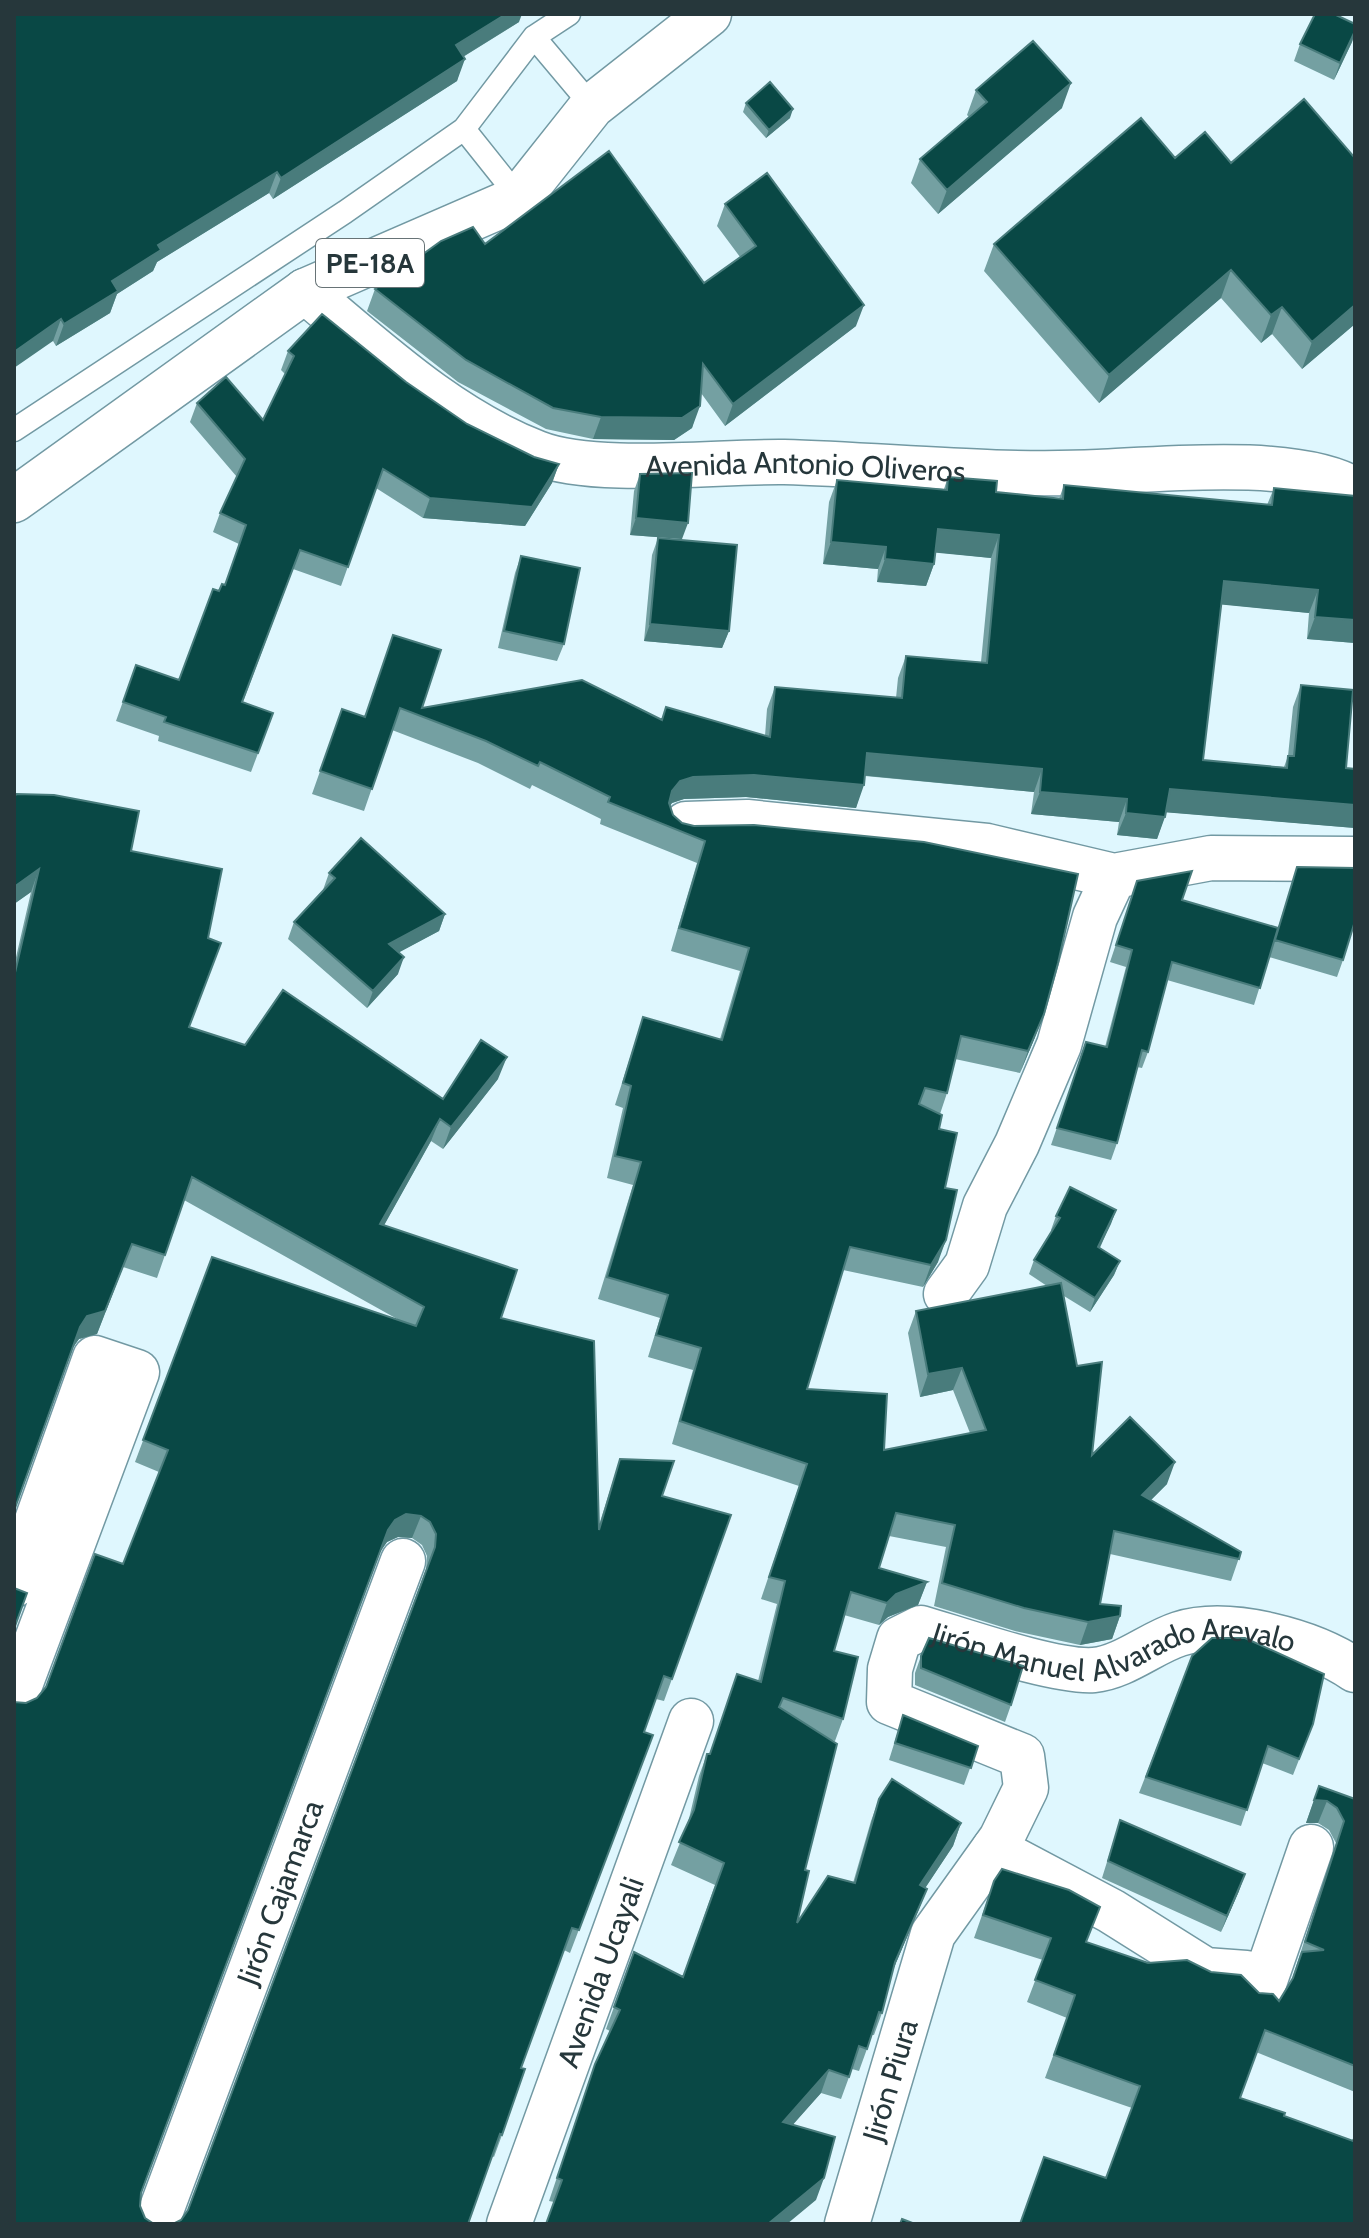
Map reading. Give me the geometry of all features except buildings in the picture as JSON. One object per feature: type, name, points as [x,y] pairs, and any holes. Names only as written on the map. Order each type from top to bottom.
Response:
[{"type":"main road","name":"PE-18A","points":[[14,500],[305,291],[519,198],[592,106],[709,14]]},
{"type":"main road","name":"Avenida Antonio Oliveros","points":[[305,291],[410,379],[477,423],[540,454],[602,464],[784,462],[1042,475],[1128,470],[1292,470],[1343,483],[1355,490]]},
{"type":"main road","points":[[686,824],[747,822],[987,846],[1114,876],[1211,858],[1355,859]]},
{"type":"main road","points":[[946,1294],[967,1265],[985,1206],[1017,1144],[1059,1045],[1095,917],[1114,876]]},
{"type":"main road","points":[[14,1585],[95,1358],[137,1372],[14,1701]]},
{"type":"main road","name":"Jirón Cajamarca","points":[[156,2224],[403,1561]]},
{"type":"main road","name":"Jirón Manuel Alvarado Arevalo","points":[[933,1934],[994,1849],[1026,1788],[1022,1756],[889,1702],[890,1669],[899,1639],[921,1628],[1057,1665],[1094,1670],[1180,1633],[1235,1629],[1281,1637],[1355,1670]]},
{"type":"main road","name":"Avenida Ucayali","points":[[509,2224],[691,1721]]},
{"type":"main road","points":[[994,1849],[1111,1911],[1205,1970],[1246,1973],[1261,1992],[1311,1847]]},
{"type":"main road","name":"Jirón Piura","points":[[847,2224],[933,1934]]},
{"type":"lane","points":[[14,430],[345,212],[464,129],[534,37],[569,14]]},
{"type":"lane","points":[[534,37],[592,106]]},
{"type":"lane","points":[[464,129],[519,198]]}]
